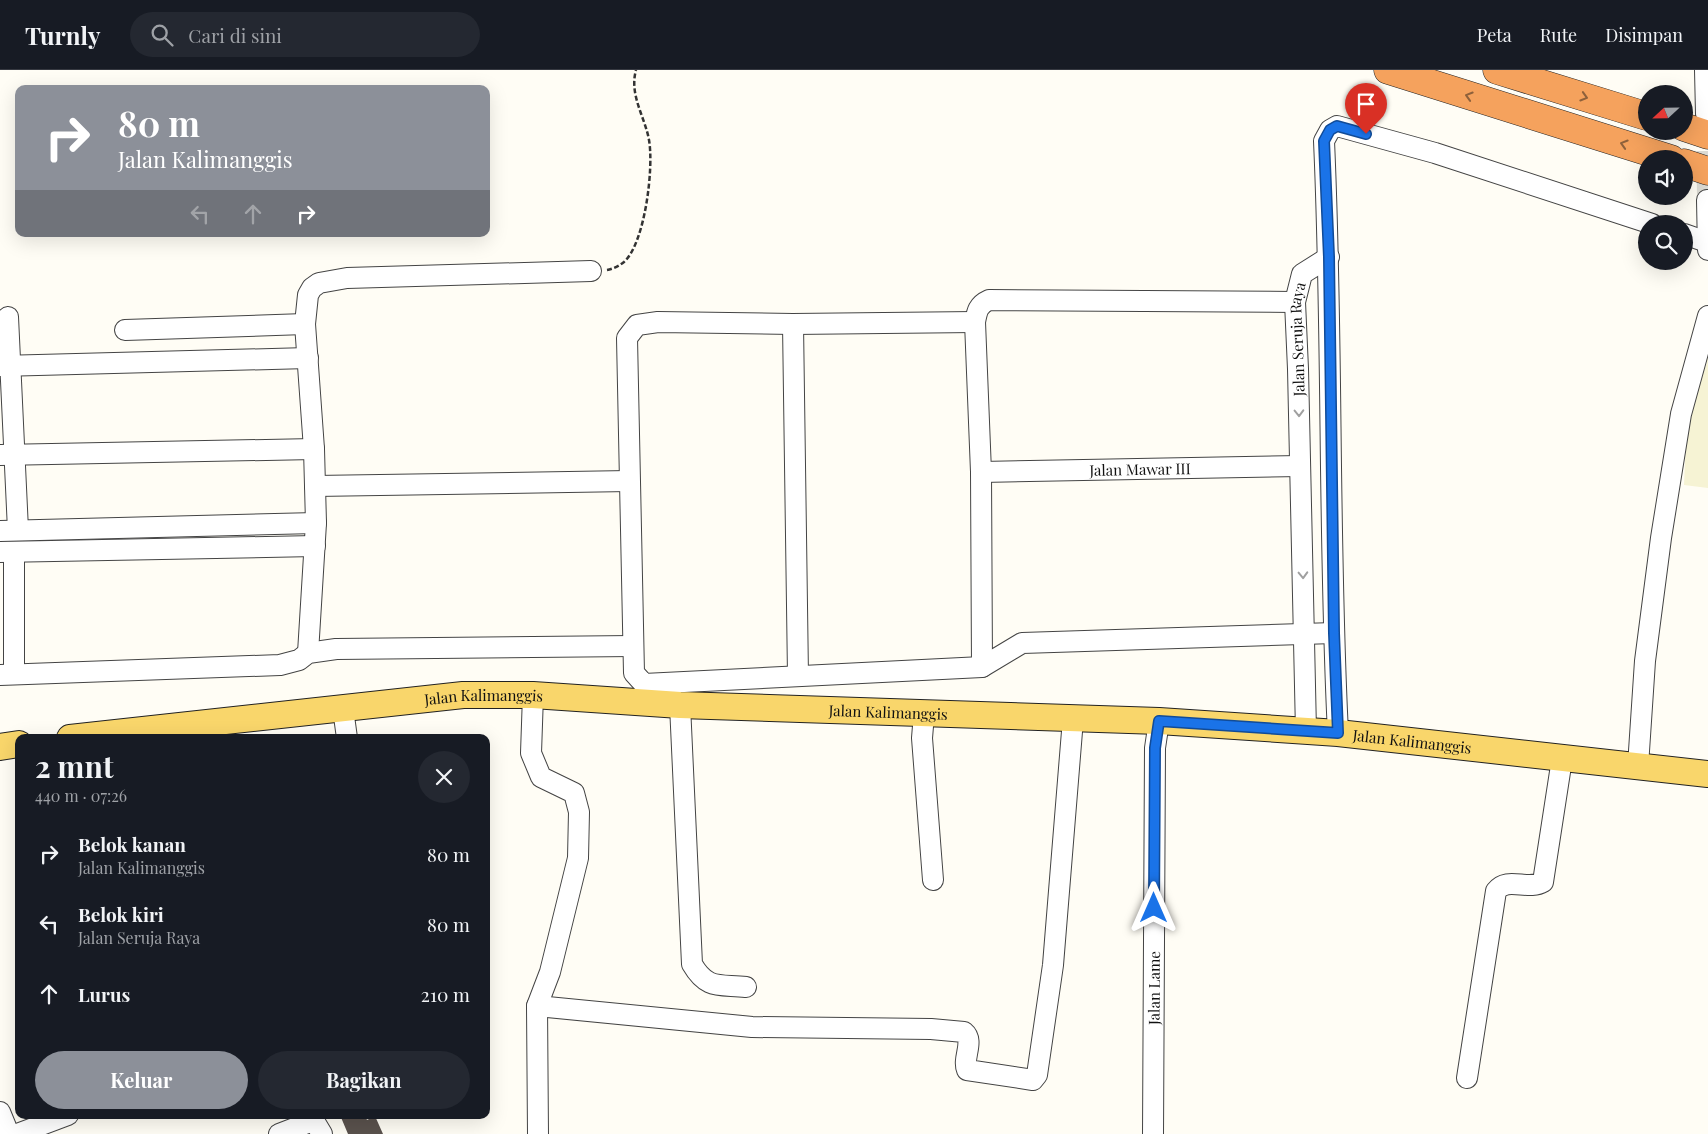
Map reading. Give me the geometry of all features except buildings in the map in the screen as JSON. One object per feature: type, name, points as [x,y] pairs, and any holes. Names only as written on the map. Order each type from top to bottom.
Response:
[{"type":"highway","points":[[1388,70],[1641,150]]},
{"type":"highway","points":[[1497,70],[1638,114]]},
{"type":"highway","points":[[1693,166],[1708,170]]},
{"type":"main road","name":"Jalan Kalimanggis","points":[[106,734],[463,695],[533,695],[680,705],[1159,721],[1338,733],[1708,774]]},
{"type":"main road","points":[[0,747],[15,745]]},
{"type":"street","points":[[1699,126],[1705,70]]},
{"type":"street","points":[[1329,257],[1324,141],[1330,130],[1337,126],[1435,153],[1638,219]]},
{"type":"street","points":[[1707,200],[1708,250]]},
{"type":"street","points":[[1693,237],[1707,242]]},
{"type":"street","name":"Jalan Seruja Raya","points":[[1306,731],[1295,302],[1302,274],[1329,257]]},
{"type":"street","name":"Jalan Seruja Raya","points":[[1329,257],[1334,633],[1338,733]]},
{"type":"street","points":[[308,653],[316,523],[314,449],[305,324],[308,295],[314,285],[347,278],[591,271]]},
{"type":"street","points":[[982,667],[981,472],[975,322],[977,310],[981,304],[988,300],[1295,302]]},
{"type":"street","points":[[1638,766],[1645,661],[1661,538],[1681,414],[1708,316]]},
{"type":"street","points":[[8,317],[5,366],[9,530],[316,523]]},
{"type":"street","points":[[975,322],[793,324],[658,322],[637,325],[627,338],[629,482],[634,673],[644,684],[982,667],[1022,643],[1334,633]]},
{"type":"street","points":[[125,330],[305,324]]},
{"type":"street","points":[[793,324],[798,676]]},
{"type":"street","points":[[5,366],[308,358]]},
{"type":"street","points":[[1298,369],[1329,366]]},
{"type":"street","points":[[7,455],[314,449]]},
{"type":"street","name":"Jalan Mawar III","points":[[981,472],[1300,466]]},
{"type":"street","points":[[315,486],[629,482]]},
{"type":"street","points":[[77,529],[77,550]]},
{"type":"street","points":[[315,546],[7,552],[7,674],[280,665],[299,660],[308,653],[336,649],[633,646]]},
{"type":"street","points":[[533,695],[531,753],[541,777],[574,793],[579,812],[578,858],[550,972],[537,1006],[538,1134]]},
{"type":"street","points":[[680,705],[692,964],[698,974],[708,983],[746,987]]},
{"type":"street","points":[[343,709],[346,734]]},
{"type":"street","points":[[924,714],[922,738],[933,880]]},
{"type":"street","points":[[537,1006],[752,1027],[931,1028],[964,1032],[969,1039],[966,1070],[1032,1080],[1037,1075],[1053,965],[1072,719]]},
{"type":"street","name":"Jalan Lame","points":[[1153,1134],[1155,748],[1159,721]]},
{"type":"street","points":[[1467,1078],[1496,891],[1505,884],[1536,884],[1543,882],[1562,759]]},
{"type":"street","points":[[0,1112],[9,1134]]},
{"type":"street","points":[[17,1134],[57,1119]]},
{"type":"street","points":[[279,1134],[310,1122],[316,1124],[322,1134]]},
{"type":"path","points":[[591,271],[612,269],[624,262],[634,247],[645,210],[649,184],[650,148],[634,88],[636,70]]},
{"type":"shaded area","points":[[1708,344],[1708,488],[1684,485],[1687,415],[1707,363]]},
{"type":"tunnel","points":[[1706,121],[1707,200]]},
{"type":"route","points":[[1154,908],[1155,748],[1159,721],[1338,733],[1334,633],[1329,257],[1324,141],[1330,130],[1337,126],[1366,134]]}]
